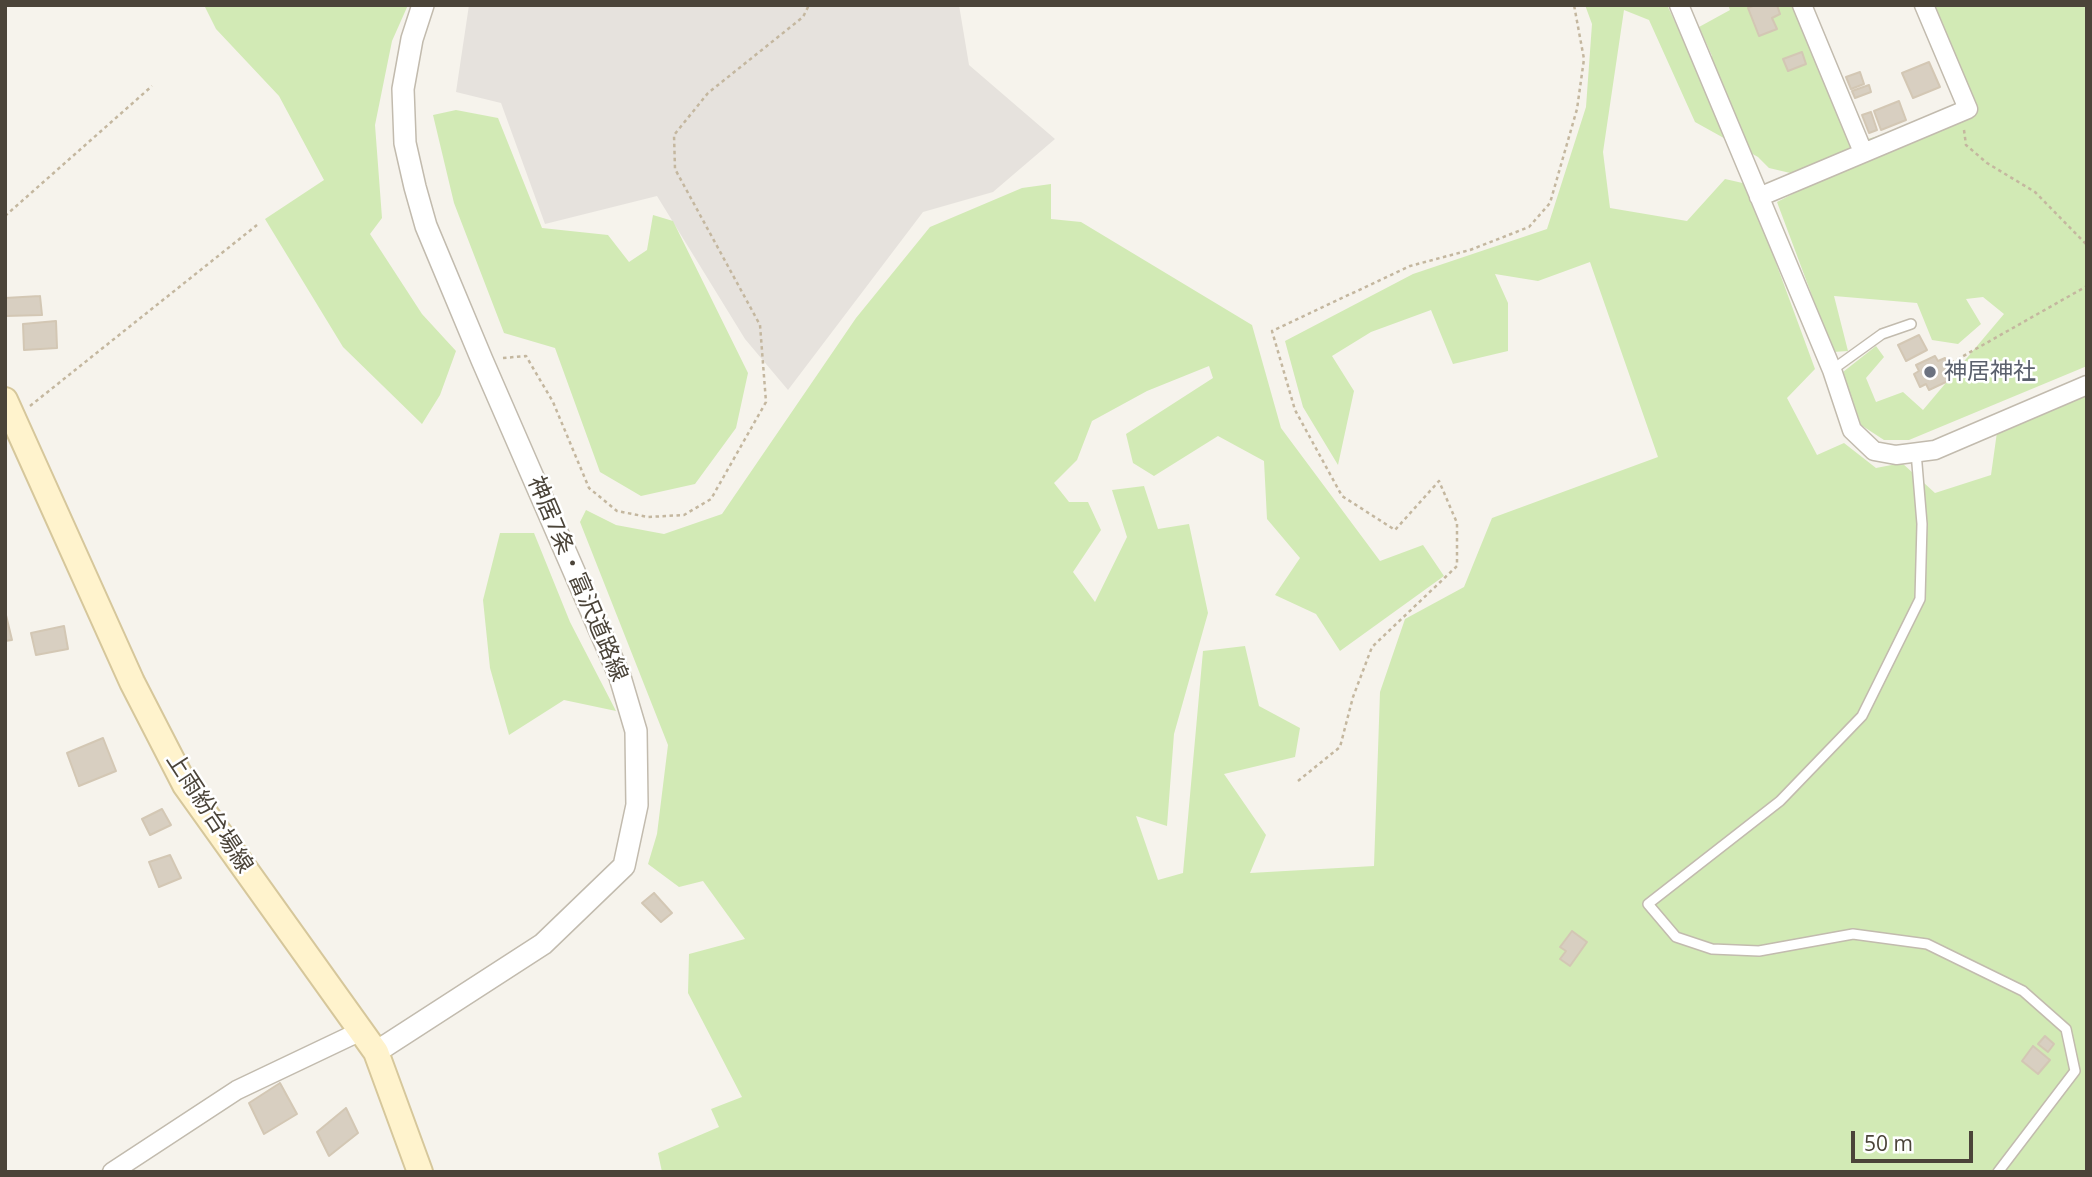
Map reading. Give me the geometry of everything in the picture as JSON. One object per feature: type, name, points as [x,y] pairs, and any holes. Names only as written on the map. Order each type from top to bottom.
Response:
[{"type":"main road","name":"上雨紛台場線","points":[[8,415],[132,682],[185,785],[376,1052],[420,1172]]},
{"type":"street","name":"神居7条・富沢道路線","points":[[376,1052],[543,944],[624,866],[637,805],[636,731],[620,677],[426,226],[405,143],[403,89],[412,39],[423,5]]},
{"type":"street","points":[[1679,5],[1832,370],[1852,429],[1874,451],[1896,455],[1935,450],[2087,385]]},
{"type":"street","points":[[1802,5],[1863,152]]},
{"type":"street","points":[[1759,197],[1968,110],[1924,5]]},
{"type":"street","points":[[111,1172],[237,1090],[361,1031]]},
{"type":"lane","points":[[1832,370],[1882,334],[1911,324]]},
{"type":"lane","points":[[1916,452],[1922,524],[1920,599],[1862,716],[1780,801],[1648,904],[1676,936],[1712,949],[1759,951],[1853,934],[1927,944],[2023,992],[2066,1029],[2075,1071],[1998,1172]]},
{"type":"path","points":[[482,360],[526,356],[553,402],[589,488],[617,511],[648,517],[684,515],[711,499],[766,402],[760,325],[675,169],[674,135],[708,93],[803,17],[808,5]]},
{"type":"path","points":[[1298,780],[1340,747],[1353,697],[1372,647],[1457,566],[1457,523],[1438,481],[1395,530],[1342,496],[1295,410],[1272,331],[1410,266],[1470,250],[1530,227],[1550,203],[1577,109],[1584,59],[1574,5]]},
{"type":"path","points":[[5,216],[152,86]]},
{"type":"path","points":[[1968,110],[1963,132],[1966,145],[1987,163],[2035,192],[2087,245]]},
{"type":"path","points":[[8,415],[257,225]]},
{"type":"path","points":[[1951,363],[2087,286]]},
{"type":"shaded area","points":[[469,5],[959,5],[969,65],[1055,139],[993,192],[923,212],[788,390],[745,339],[657,196],[545,224],[501,103],[456,92]]},
{"type":"green space","points":[[204,5],[408,5],[392,41],[375,125],[382,218],[370,234],[422,314],[456,351],[440,395],[422,424],[343,347],[265,219],[324,180],[279,96],[216,29]]},
{"type":"green space","points":[[1585,5],[1667,5],[1693,60],[1712,56],[1699,27],[1730,10],[1728,5],[1792,5],[1851,144],[1908,127],[1919,140],[1974,115],[1932,5],[2087,5],[2087,366],[1909,440],[1884,440],[1861,425],[1843,372],[1876,346],[1884,357],[1866,378],[1876,402],[1903,392],[1923,410],[2004,314],[1983,297],[1966,299],[1981,324],[1958,344],[1932,340],[1917,303],[1834,296],[1848,351],[1833,352],[1777,202],[1820,180],[1769,168],[1758,157],[1695,122],[1649,20],[1624,10],[1603,152],[1610,208],[1687,221],[1725,179],[1747,184],[1815,369],[1787,398],[1817,455],[1844,443],[1876,468],[1902,463],[1935,493],[1991,475],[1997,432],[2087,394],[2087,1172],[662,1172],[658,1153],[719,1127],[711,1109],[742,1097],[688,993],[689,954],[745,939],[703,881],[679,887],[648,864],[657,834],[668,745],[580,522],[586,510],[616,525],[664,534],[722,514],[856,318],[930,227],[1022,188],[1051,184],[1051,219],[1081,222],[1252,325],[1281,428],[1380,561],[1423,545],[1444,576],[1340,651],[1316,614],[1275,595],[1300,558],[1267,519],[1264,461],[1218,436],[1154,476],[1133,463],[1126,434],[1213,378],[1209,366],[1147,391],[1092,421],[1077,460],[1054,483],[1069,502],[1088,502],[1101,530],[1073,572],[1095,602],[1127,537],[1112,490],[1144,486],[1158,529],[1189,524],[1208,613],[1174,734],[1167,826],[1136,816],[1158,880],[1183,873],[1203,651],[1245,646],[1259,706],[1300,728],[1295,757],[1224,774],[1266,835],[1250,873],[1374,866],[1380,692],[1405,619],[1464,587],[1492,518],[1658,457],[1590,262],[1538,281],[1495,274],[1508,303],[1508,351],[1453,364],[1431,310],[1371,332],[1332,356],[1354,391],[1338,465],[1303,407],[1285,341],[1413,274],[1547,229],[1586,107],[1592,24]]},
{"type":"green space","points":[[456,110],[498,118],[542,228],[608,235],[629,262],[647,250],[653,215],[673,221],[748,373],[736,428],[695,484],[641,496],[600,472],[555,348],[504,333],[454,203],[433,115]]},
{"type":"green space","points":[[500,533],[534,533],[570,622],[616,711],[564,700],[509,735],[490,668],[483,600]]},
{"type":"building","points":[[1755,5],[1777,5],[1780,14],[1772,18],[1777,29],[1759,36],[1748,8]]},
{"type":"building","points":[[1802,52],[1806,64],[1788,71],[1783,59]]},
{"type":"building","points":[[1929,62],[1940,87],[1913,98],[1902,73]]},
{"type":"building","points":[[1860,72],[1864,84],[1851,89],[1846,77]]},
{"type":"building","points":[[1869,85],[1871,92],[1855,98],[1852,91]]},
{"type":"building","points":[[1899,101],[1906,120],[1881,130],[1874,111]]},
{"type":"building","points":[[1871,112],[1877,130],[1869,133],[1862,115]]},
{"type":"building","points":[[40,296],[42,315],[5,316],[5,298]]},
{"type":"building","points":[[56,321],[57,348],[24,350],[23,324]]},
{"type":"building","points":[[1919,335],[1927,350],[1906,361],[1898,345]]},
{"type":"building","points":[[1935,356],[1938,361],[1945,358],[1951,370],[1944,374],[1948,381],[1929,390],[1926,384],[1920,387],[1914,374],[1919,371],[1916,365]]},
{"type":"building","points":[[5,611],[12,640],[5,641]]},
{"type":"building","points":[[64,626],[68,649],[36,655],[31,633]]},
{"type":"building","points":[[103,738],[116,771],[79,786],[67,753]]},
{"type":"building","points":[[162,809],[171,825],[150,835],[142,819]]},
{"type":"building","points":[[170,855],[181,878],[159,887],[149,862]]},
{"type":"building","points":[[654,893],[672,913],[661,922],[642,903]]},
{"type":"building","points":[[1572,931],[1587,942],[1570,966],[1560,959],[1566,951],[1560,947]]},
{"type":"building","points":[[2045,1036],[2054,1044],[2048,1052],[2038,1044]]},
{"type":"building","points":[[2033,1046],[2050,1060],[2038,1074],[2022,1061]]},
{"type":"building","points":[[280,1083],[297,1114],[264,1134],[249,1103]]},
{"type":"building","points":[[346,1108],[358,1133],[329,1156],[317,1132]]},
{"type":"place","name":"神居神社","points":[[1930,372]]}]
